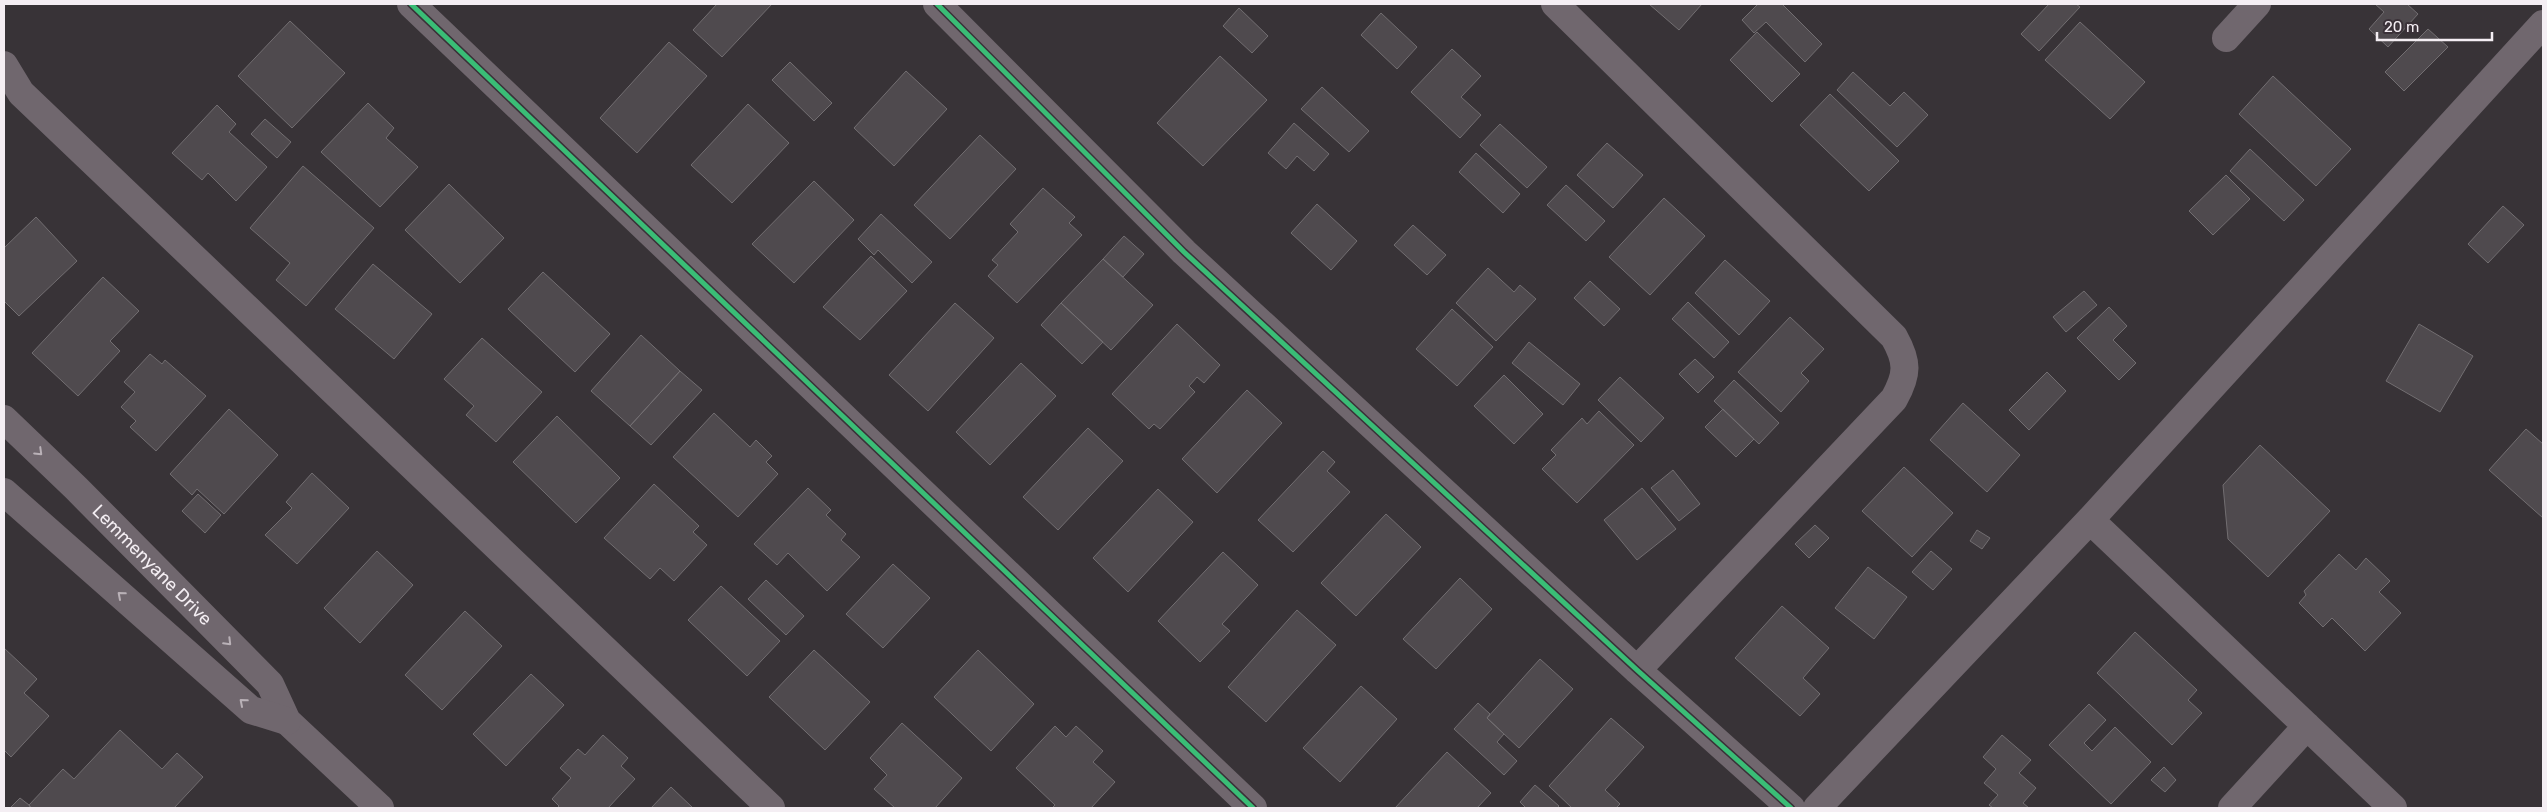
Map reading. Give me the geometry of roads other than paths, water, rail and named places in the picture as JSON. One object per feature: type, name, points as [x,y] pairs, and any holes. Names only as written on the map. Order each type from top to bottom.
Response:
[{"type":"street","points":[[412,4],[1253,808]]},
{"type":"street","points":[[937,4],[1184,252],[1637,670],[1791,808]]},
{"type":"street","points":[[1555,4],[1894,337],[1902,352],[1905,370],[1902,385],[1894,400],[1637,670]]},
{"type":"street","points":[[2226,38],[2257,4]]},
{"type":"street","points":[[1817,808],[2090,520],[2543,24]]},
{"type":"street","points":[[4,65],[21,93],[771,808]]},
{"type":"street","name":"Lemmenyane Drive","points":[[4,419],[76,488],[270,684],[287,721],[380,808]]},
{"type":"street","name":"Lemmenyane Drive","points":[[4,492],[251,710],[287,721]]},
{"type":"street","points":[[2090,520],[2393,808]]},
{"type":"street","points":[[2232,808],[2307,726]]}]
